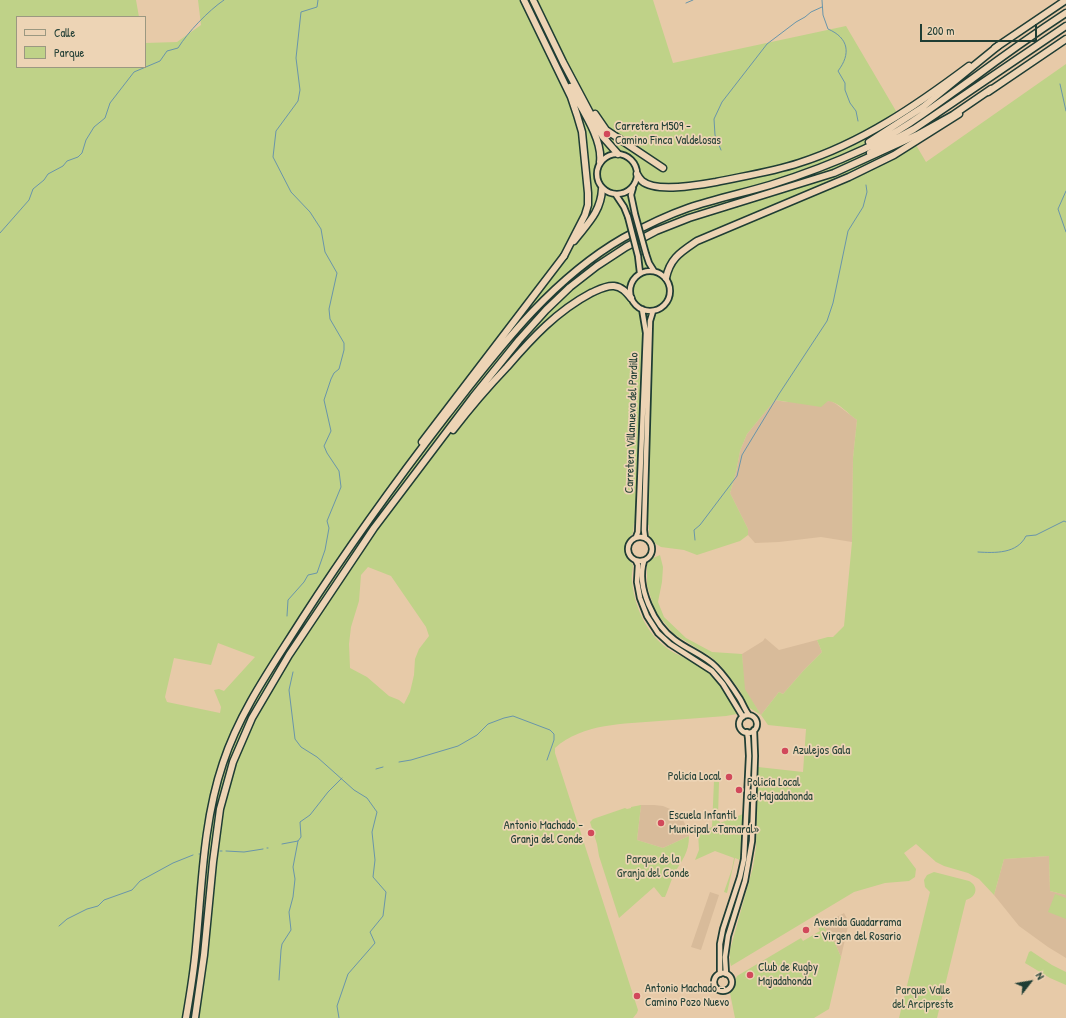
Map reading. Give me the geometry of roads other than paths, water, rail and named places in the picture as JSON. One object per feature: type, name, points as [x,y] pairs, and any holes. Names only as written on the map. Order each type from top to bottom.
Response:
[{"type":"highway","points":[[524,0],[571,97],[582,132],[588,205],[585,215],[564,256]]},
{"type":"highway","points":[[527,0],[558,65],[596,135],[600,148],[600,162]]},
{"type":"highway","points":[[533,0],[603,137],[618,154]]},
{"type":"highway","points":[[637,174],[642,181],[648,184],[683,188],[769,170],[810,159],[857,138],[904,113],[1066,0]]},
{"type":"highway","points":[[397,480],[470,386],[530,314],[564,280],[591,259],[651,223],[685,209],[769,185],[866,148],[910,123],[1066,14]]},
{"type":"highway","points":[[806,181],[876,150],[914,129],[1066,26]]},
{"type":"highway","points":[[195,1018],[204,955],[212,862],[220,809],[233,762],[252,718],[289,655],[374,528],[473,397],[546,310],[570,287],[597,266],[626,247],[689,218],[834,173],[917,135],[953,115],[1066,39]]},
{"type":"highway","points":[[840,159],[890,129],[917,110],[998,46]]},
{"type":"highway","points":[[570,75],[606,130],[663,168]]},
{"type":"highway","points":[[666,278],[668,267],[671,262],[686,248],[697,241],[828,186],[894,155],[955,117],[992,89]]},
{"type":"highway","points":[[186,1018],[196,952],[204,861],[211,808],[217,781],[233,737],[244,713],[321,589],[397,480],[427,434],[564,256],[598,209],[602,189]]},
{"type":"highway","points":[[411,480],[427,463],[474,403],[525,346],[549,322],[579,300],[605,287],[610,286],[623,289],[631,298]]},
{"type":"street","points":[[633,188],[623,194],[616,195],[602,189],[598,184],[596,173],[600,162],[611,154],[618,154],[627,156],[632,160],[637,169],[636,181],[631,195],[646,254],[654,271]]},
{"type":"street","points":[[616,195],[624,206],[628,217],[638,256],[640,273]]},
{"type":"street","points":[[644,271],[654,271],[666,278],[670,290],[669,297],[663,306],[653,311],[642,309],[634,303],[630,293],[632,282],[640,273],[644,271]]},
{"type":"street","name":"Carretera Villanueva del Pardillo","points":[[636,537],[638,532],[640,494],[646,333],[642,309]]},
{"type":"street","name":"Carretera Villanueva del Pardillo","points":[[645,538],[650,321],[653,311]]},
{"type":"street","points":[[636,561],[644,561],[648,559],[653,551],[650,541],[645,538],[636,537],[629,544],[628,549],[629,554],[638,565],[637,582],[640,598],[647,616],[658,632],[670,644],[712,671],[723,684],[743,717]]},
{"type":"street","points":[[644,561],[643,581],[646,597],[652,613],[662,628],[674,640],[704,657],[716,667],[727,680],[749,715],[753,716],[757,721],[754,730],[755,756],[750,861],[728,936],[725,957],[726,974]]},
{"type":"street","points":[[720,974],[720,944],[723,929],[740,877],[744,859],[749,756],[748,738],[746,732],[740,727],[740,722],[743,717],[749,715]]},
{"type":"street","points":[[746,732],[754,730]]},
{"type":"street","points":[[720,974],[726,974],[731,978],[732,984],[728,990],[723,992],[718,990],[714,985],[715,977],[720,974]]},
{"type":"waterway","points":[[146,67],[160,61],[167,51],[178,48],[199,22],[224,0]]},
{"type":"waterway","points":[[287,616],[288,600],[304,582],[308,575],[317,573],[325,550],[329,528],[327,521],[341,487],[339,471],[324,446],[331,431],[324,400],[331,379],[334,373],[339,369],[344,350],[344,343],[330,319],[329,309],[337,273],[325,252],[321,229],[310,212],[291,192],[273,157],[276,131],[298,101],[300,90],[296,58],[301,12],[317,7],[318,0]]},
{"type":"waterway","points":[[686,3],[693,0]]},
{"type":"waterway","points":[[822,0],[823,15],[828,29],[840,37],[846,47],[845,59],[838,71],[845,83],[845,90],[850,103],[856,111],[858,121]]},
{"type":"waterway","points":[[721,150],[715,135],[714,119],[722,102],[767,44],[796,22],[822,7]]},
{"type":"waterway","points":[[0,233],[29,200],[33,189],[44,180],[48,174],[63,166],[67,161],[78,157],[82,153],[86,140],[94,127],[105,118],[110,103],[134,72],[143,68]]},
{"type":"waterway","points":[[1060,84],[1066,111]]},
{"type":"waterway","points":[[695,540],[694,530],[700,525],[737,476],[742,455],[779,394],[827,321],[833,303],[848,231],[863,207],[867,192],[866,185]]},
{"type":"waterway","points":[[1066,191],[1058,209],[1066,232]]},
{"type":"waterway","points":[[978,552],[998,552],[1011,549],[1022,542],[1026,536],[1036,535],[1064,521],[1066,522]]},
{"type":"waterway","points":[[293,672],[289,690],[295,739],[301,747],[317,757],[354,790],[367,798],[377,812],[372,832],[375,860],[373,877],[386,892],[383,916],[370,932],[375,943],[348,974],[337,1006],[339,1018]]},
{"type":"waterway","points":[[399,762],[411,760],[458,746],[477,735],[488,724],[513,716],[550,730],[554,734],[554,740],[547,760]]},
{"type":"waterway","points":[[376,769],[383,767]]},
{"type":"waterway","points":[[282,844],[298,841],[301,837],[300,822],[310,815],[328,792],[342,778]]},
{"type":"waterway","points":[[279,980],[282,944],[291,930],[289,912],[293,897],[295,879],[293,867],[298,841]]},
{"type":"waterway","points":[[226,851],[244,852],[263,849]]},
{"type":"waterway","points":[[59,926],[67,919],[87,909],[98,906],[104,900],[132,890],[140,881],[173,863],[193,855]]},
{"type":"place","name":"Carretera M509 - Camino Finca Valdelosas","points":[[607,134]]},
{"type":"place","name":"Azulejos Gala","points":[[785,751]]},
{"type":"place","name":"Policía Local","points":[[729,777]]},
{"type":"place","name":"Policía Local de Majadahonda","points":[[739,790]]},
{"type":"place","name":"Escuela Infantil Municipal «Tamaral»","points":[[661,823]]},
{"type":"place","name":"Antonio Machado - Granja del Conde","points":[[591,833]]},
{"type":"place","name":"Avenida Guadarrama - Virgen del Rosario","points":[[806,930]]},
{"type":"place","name":"Club de Rugby Majadahonda","points":[[750,975]]},
{"type":"place","name":"Antonio Machado - Camino Pozo Nuevo","points":[[637,996]]},
{"type":"park label","name":"Parque de la Granja del Conde","points":[[653,867]]},
{"type":"park label","name":"Parque Valle del Arcipreste","points":[[923,998]]}]
